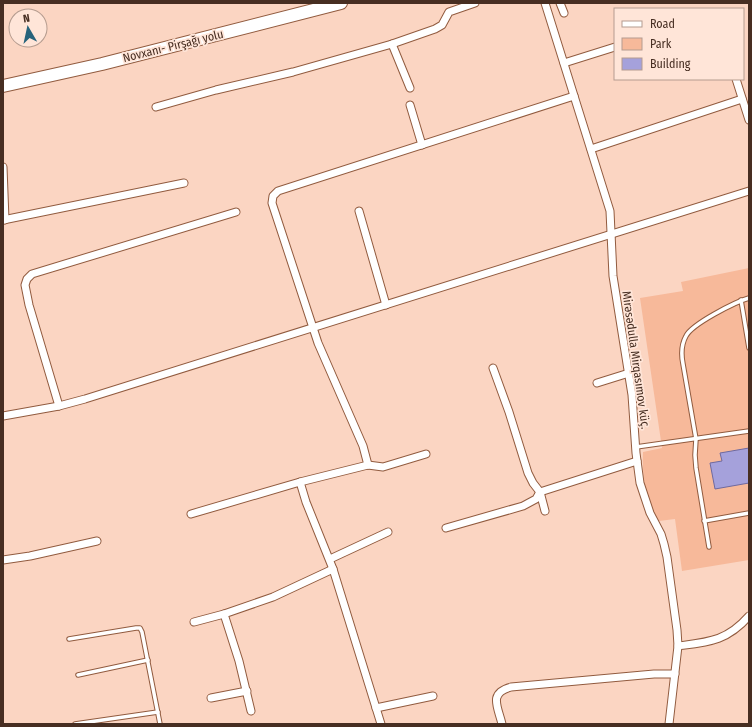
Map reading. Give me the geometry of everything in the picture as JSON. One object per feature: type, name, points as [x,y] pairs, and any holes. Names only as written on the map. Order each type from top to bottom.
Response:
[{"type":"main road","name":"Novxanı- Pirşağı yolu","points":[[3,86],[102,64],[341,3]]},
{"type":"street","points":[[156,107],[216,90],[293,72],[392,44],[435,29],[442,24],[449,12],[475,3]]},
{"type":"street","name":"Mirəsədulla Mirqasımov küç.","points":[[545,3],[610,212],[613,276],[632,395],[640,483],[650,513],[661,534],[668,557],[677,630],[678,646],[670,724]]},
{"type":"street","points":[[560,3],[564,13]]},
{"type":"street","points":[[392,44],[410,88]]},
{"type":"street","points":[[564,63],[614,47]]},
{"type":"street","points":[[736,80],[749,120]]},
{"type":"street","points":[[368,465],[363,446],[327,365],[313,328],[272,203],[273,196],[278,191],[574,96]]},
{"type":"street","points":[[591,149],[742,99]]},
{"type":"street","points":[[410,105],[422,145]]},
{"type":"street","points":[[3,167],[4,220],[184,183]]},
{"type":"street","points":[[3,416],[59,406],[84,399],[749,192]]},
{"type":"street","points":[[359,211],[386,305]]},
{"type":"street","points":[[59,406],[33,320],[25,285],[27,279],[32,274],[236,212]]},
{"type":"street","points":[[493,368],[509,412],[528,473],[540,492],[545,511]]},
{"type":"street","points":[[597,383],[629,373]]},
{"type":"street","points":[[191,514],[300,482],[368,465],[384,467],[426,454]]},
{"type":"street","points":[[446,528],[523,506],[536,499],[540,492],[637,461]]},
{"type":"street","points":[[300,482],[306,502],[330,559],[381,724]]},
{"type":"street","points":[[330,559],[388,532]]},
{"type":"street","points":[[3,560],[30,556],[98,541]]},
{"type":"street","points":[[194,622],[224,614],[273,597],[333,569]]},
{"type":"street","points":[[224,614],[239,661],[251,711]]},
{"type":"street","points":[[678,646],[708,642],[721,638],[742,624],[749,616]]},
{"type":"street","points":[[502,724],[496,700],[498,693],[511,686],[675,674]]},
{"type":"street","points":[[211,698],[246,691]]},
{"type":"street","points":[[376,708],[433,696]]},
{"type":"lane","points":[[708,547],[696,468],[696,439],[681,355],[686,335],[692,328],[733,304],[749,298]]},
{"type":"lane","points":[[741,300],[749,348]]},
{"type":"lane","points":[[636,447],[749,431]]},
{"type":"lane","points":[[704,521],[749,513]]},
{"type":"lane","points":[[69,639],[140,628],[148,660],[160,724]]},
{"type":"lane","points":[[78,676],[148,660]]},
{"type":"lane","points":[[75,724],[158,712]]},
{"type":"green space","points":[[749,268],[749,560],[682,571],[675,519],[659,521],[650,506],[645,488],[643,452],[662,448],[640,298],[683,291],[681,282]]},
{"type":"building","points":[[749,448],[749,483],[715,489],[710,463],[722,461],[720,453]]}]
